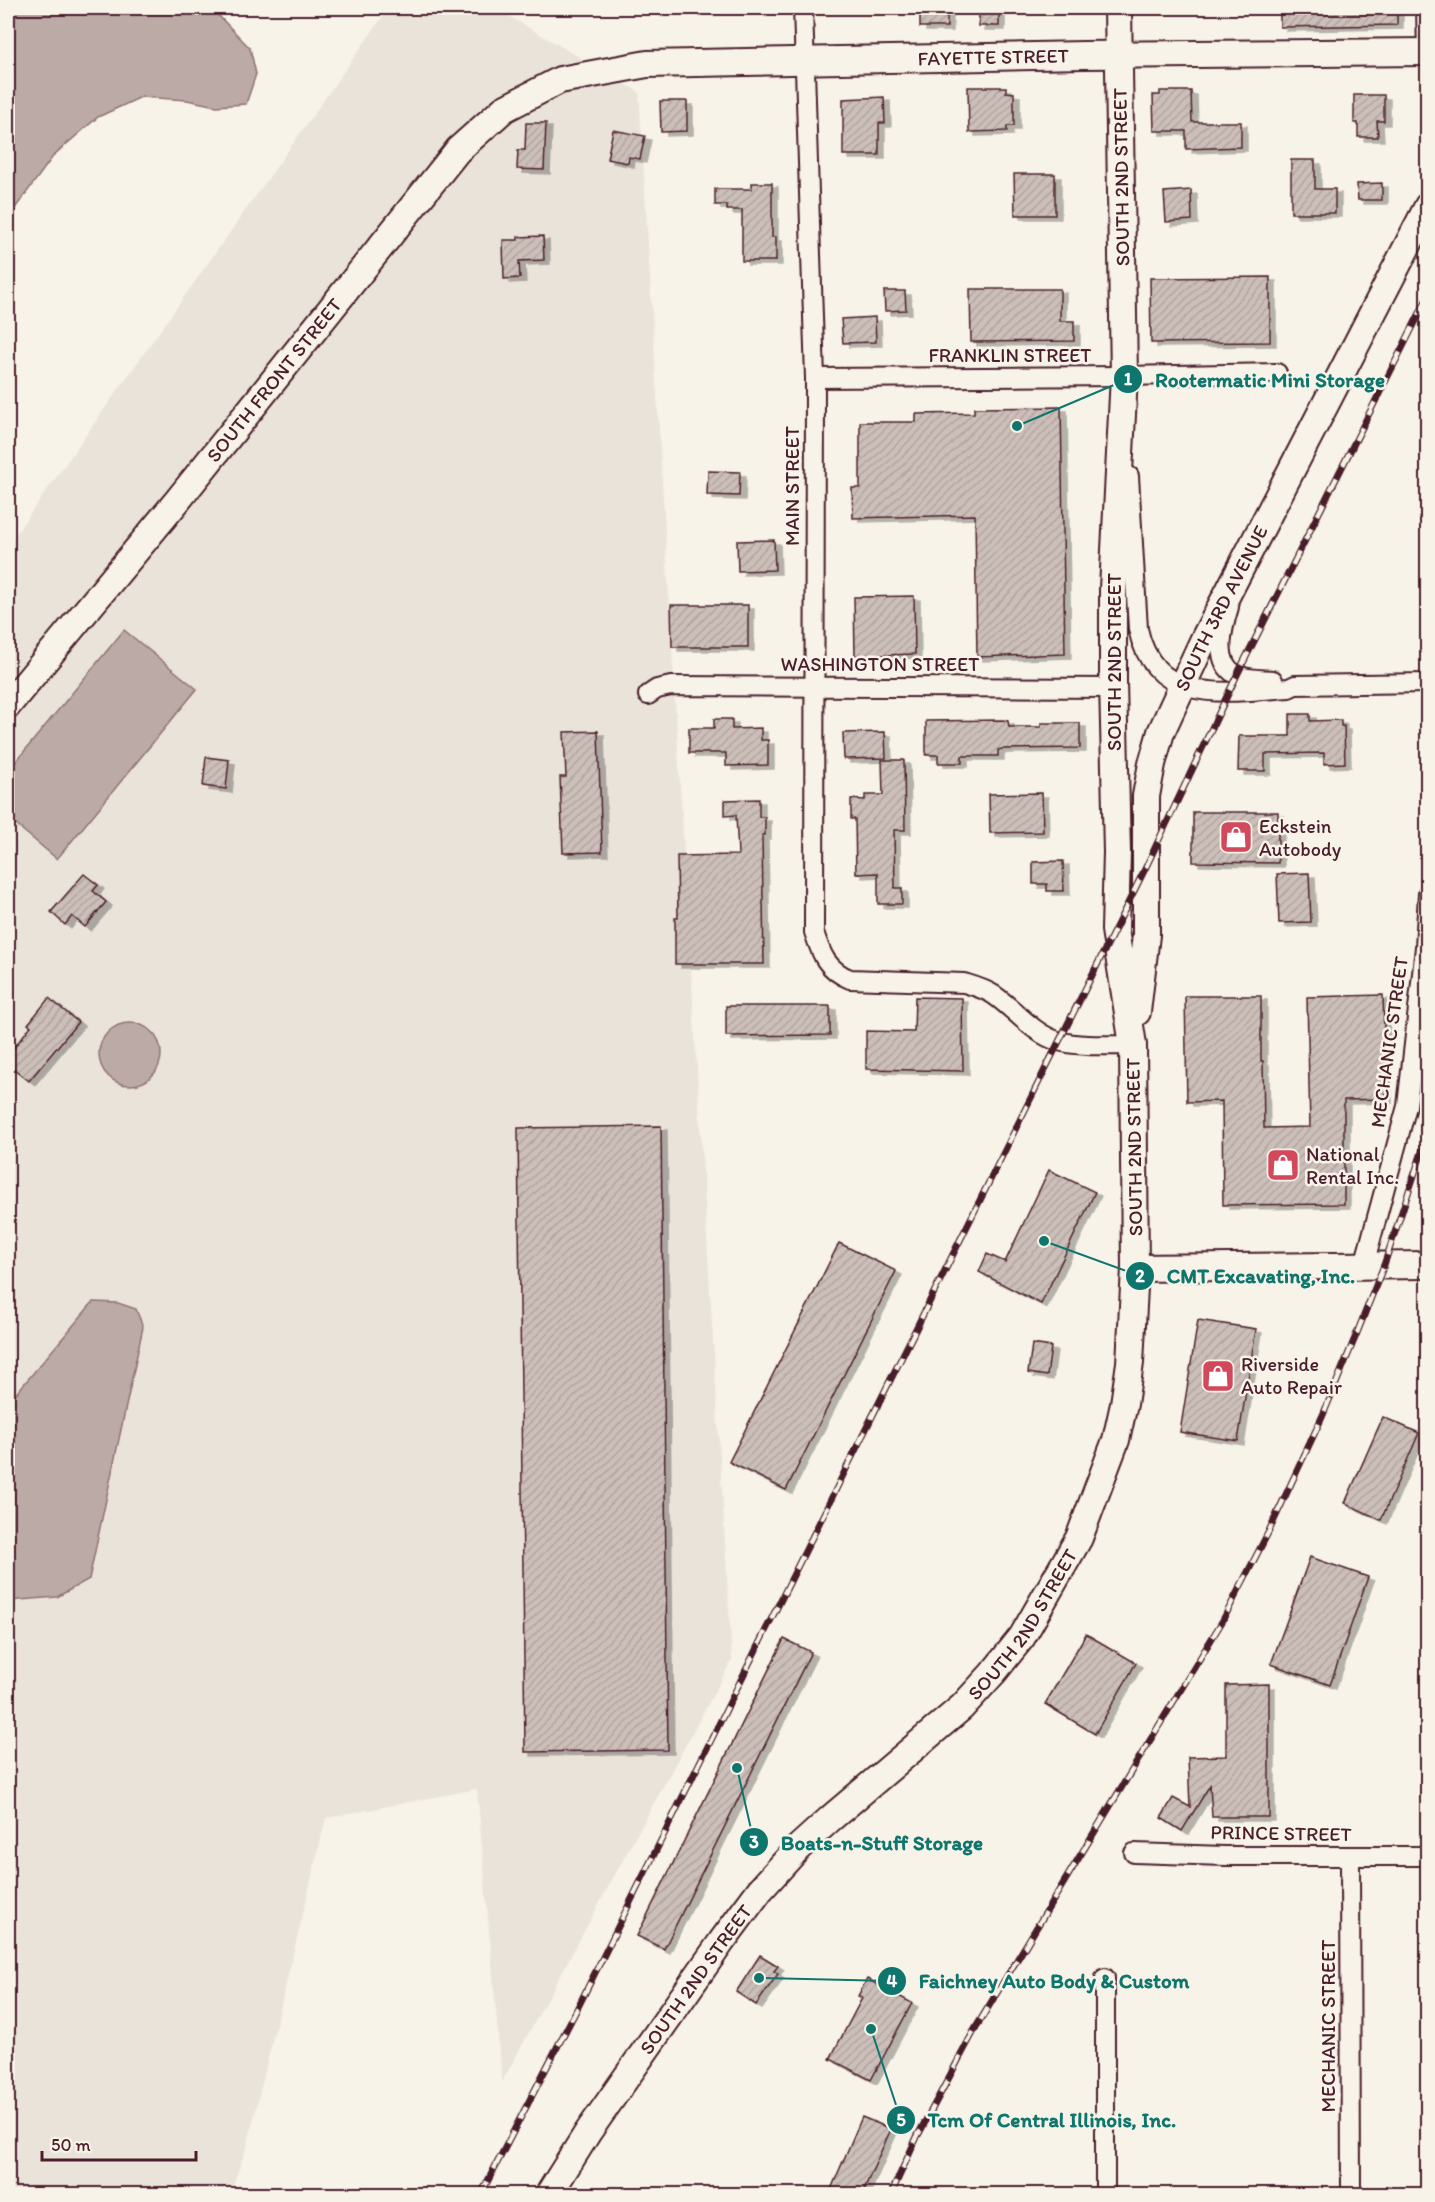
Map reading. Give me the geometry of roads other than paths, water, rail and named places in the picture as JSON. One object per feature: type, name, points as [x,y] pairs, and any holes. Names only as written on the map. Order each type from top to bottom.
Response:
[{"type":"main road","name":"SOUTH 2ND STREET","points":[[549,2194],[588,2132],[760,1890],[798,1848],[822,1826],[962,1707],[1022,1637],[1079,1538],[1114,1446],[1124,1404],[1130,1363],[1135,1268],[1133,1045],[1115,930],[1117,852],[1113,555],[1124,406],[1118,8]]},
{"type":"main road","name":"FAYETTE STREET","points":[[560,80],[647,64],[1427,52]]},
{"type":"main road","name":"SOUTH FRONT STREET","points":[[8,705],[178,500],[458,150],[504,109],[560,80]]},
{"type":"main road","name":"SOUTH 3RD AVENUE","points":[[1133,1045],[1146,935],[1146,796],[1155,748],[1182,685],[1428,206]]},
{"type":"main road","points":[[1135,1268],[1428,1265]]},
{"type":"street","name":"MAIN STREET","points":[[803,8],[815,378],[814,932],[820,953],[826,964],[841,976],[858,980],[964,983],[995,996],[1029,1024],[1059,1041],[1093,1045],[1133,1045]]},
{"type":"street","points":[[1426,8],[1427,52]]},
{"type":"street","name":"FRANKLIN STREET","points":[[815,378],[1277,373]]},
{"type":"street","points":[[1124,406],[1138,629],[1145,653],[1157,670],[1182,685],[1220,692],[1288,688],[1295,685],[1428,683]]},
{"type":"street","points":[[1239,574],[1222,637],[1223,657],[1229,668],[1238,675],[1252,679],[1285,681],[1295,685]]},
{"type":"street","name":"WASHINGTON STREET","points":[[648,695],[657,689],[671,686],[1113,688]]},
{"type":"street","name":"MECHANIC STREET","points":[[1364,1265],[1407,1106],[1425,947],[1428,893]]},
{"type":"street","name":"PRINCE STREET","points":[[1134,1852],[1225,1856],[1428,1856]]},
{"type":"street","name":"MECHANIC STREET","points":[[1350,1857],[1351,2194]]},
{"type":"street","points":[[1105,1978],[1106,2194]]},
{"type":"railway","points":[[481,2194],[579,2005],[1145,869],[1237,675],[1428,297]]},
{"type":"railway","points":[[891,2194],[917,2137],[975,2029],[1223,1620],[1269,1531],[1323,1415],[1357,1333],[1384,1265],[1428,1134]]},
{"type":"place","name":"Rootermatic Mini Storage","points":[[1017,426]]},
{"type":"place","name":"Eckstein Autobody","points":[[1236,837]]},
{"type":"place","name":"National Rental Inc.","points":[[1283,1165]]},
{"type":"place","name":"CMT Excavating, Inc.","points":[[1044,1241]]},
{"type":"place","name":"Riverside Auto Repair","points":[[1218,1376]]},
{"type":"place","name":"Boats-n-Stuff Storage","points":[[737,1768]]},
{"type":"place","name":"Faichney Auto Body & Custom","points":[[759,1978]]},
{"type":"place","name":"Tcm Of Central Illinois, Inc.","points":[[871,2029]]}]
